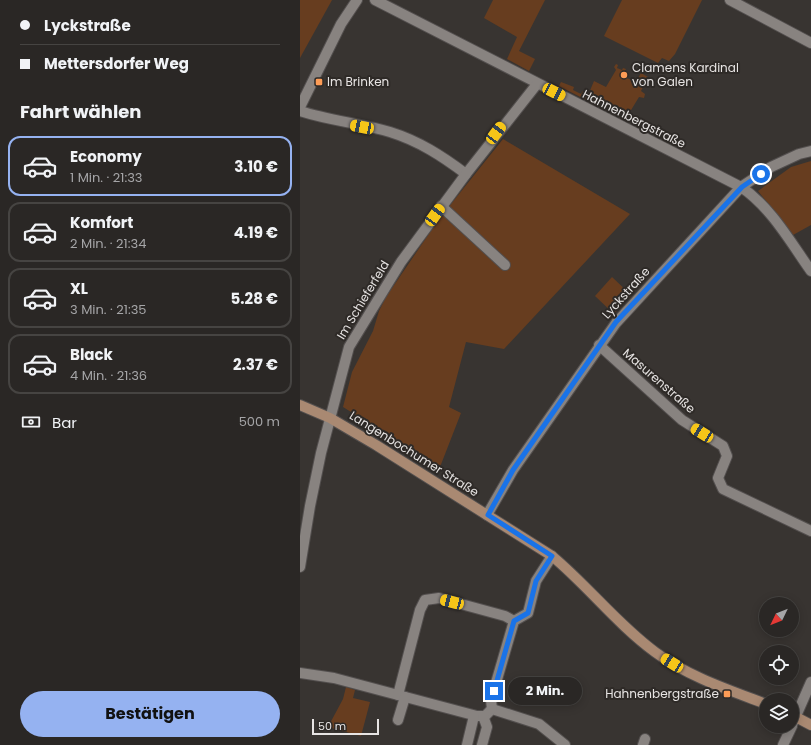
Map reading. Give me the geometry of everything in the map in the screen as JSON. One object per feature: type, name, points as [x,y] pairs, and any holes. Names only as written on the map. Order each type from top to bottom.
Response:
[{"type":"street","points":[[300,107],[341,24],[357,0]]},
{"type":"street","name":"Hahnenbergstraße","points":[[375,0],[537,84],[742,187],[768,212],[811,271]]},
{"type":"street","points":[[730,0],[811,43]]},
{"type":"street","name":"Im Schieferfeld","points":[[300,567],[310,506],[330,418],[349,347],[401,262],[441,206],[537,84]]},
{"type":"street","points":[[300,111],[322,118],[389,132],[418,143],[441,155],[466,174]]},
{"type":"street","name":"Lyckstraße","points":[[488,515],[513,470],[616,322],[742,187],[771,167],[798,154],[811,151]]},
{"type":"street","points":[[441,206],[505,265]]},
{"type":"street","name":"Masurenstraße","points":[[599,345],[682,420],[723,446],[727,456],[718,478],[723,489],[811,532]]},
{"type":"street","name":"Langenbochumer Straße","points":[[300,405],[330,418],[552,556],[569,569],[632,633],[655,653],[688,671],[759,701]]},
{"type":"street","points":[[492,709],[491,700],[514,621],[528,613],[536,581],[552,556]]},
{"type":"street","points":[[398,720],[401,696],[420,610],[425,600],[439,598],[505,616],[514,621]]},
{"type":"street","points":[[300,673],[334,678],[479,716],[487,727],[482,745]]},
{"type":"street","points":[[799,708],[811,682]]},
{"type":"street","points":[[467,745],[479,716],[492,709],[539,724],[565,745]]},
{"type":"street","points":[[799,722],[811,725]]},
{"type":"street","points":[[783,745],[788,733]]},
{"type":"shaded area","points":[[300,0],[332,0],[300,58]]},
{"type":"shaded area","points":[[493,0],[545,0],[519,51],[535,59],[529,71],[507,59],[517,37],[484,18]]},
{"type":"shaded area","points":[[622,0],[702,0],[675,54],[669,61],[662,58],[658,63],[604,36]]},
{"type":"shaded area","points":[[616,64],[618,65],[617,68],[622,70],[623,68],[626,69],[624,73],[625,77],[633,81],[637,80],[641,73],[648,77],[641,91],[645,94],[644,98],[639,97],[625,120],[559,86],[561,82],[574,87],[573,90],[581,94],[583,91],[589,93],[594,81],[606,87],[616,70],[614,67]]},
{"type":"shaded area","points":[[503,139],[630,214],[504,349],[466,342],[449,407],[461,413],[440,467],[343,407],[352,372],[373,331],[379,311],[386,297],[439,219]]},
{"type":"shaded area","points":[[811,161],[811,225],[793,235],[758,191],[791,167]]},
{"type":"shaded area","points":[[612,277],[631,295],[614,314],[595,296]]},
{"type":"shaded area","points":[[346,687],[355,690],[353,698],[370,702],[361,736],[328,727],[343,699]]},
{"type":"place","name":"Clamens Kardinal von Galen","points":[[624,75]]},
{"type":"place","name":"Im Brinken","points":[[319,82]]},
{"type":"place","name":"Hahnenbergstraße","points":[[727,694]]},
{"type":"route","points":[[494,691],[506,644],[510,637],[514,621],[528,613],[536,581],[552,556],[488,515],[513,470],[585,364],[616,322],[742,187],[761,174]]}]
